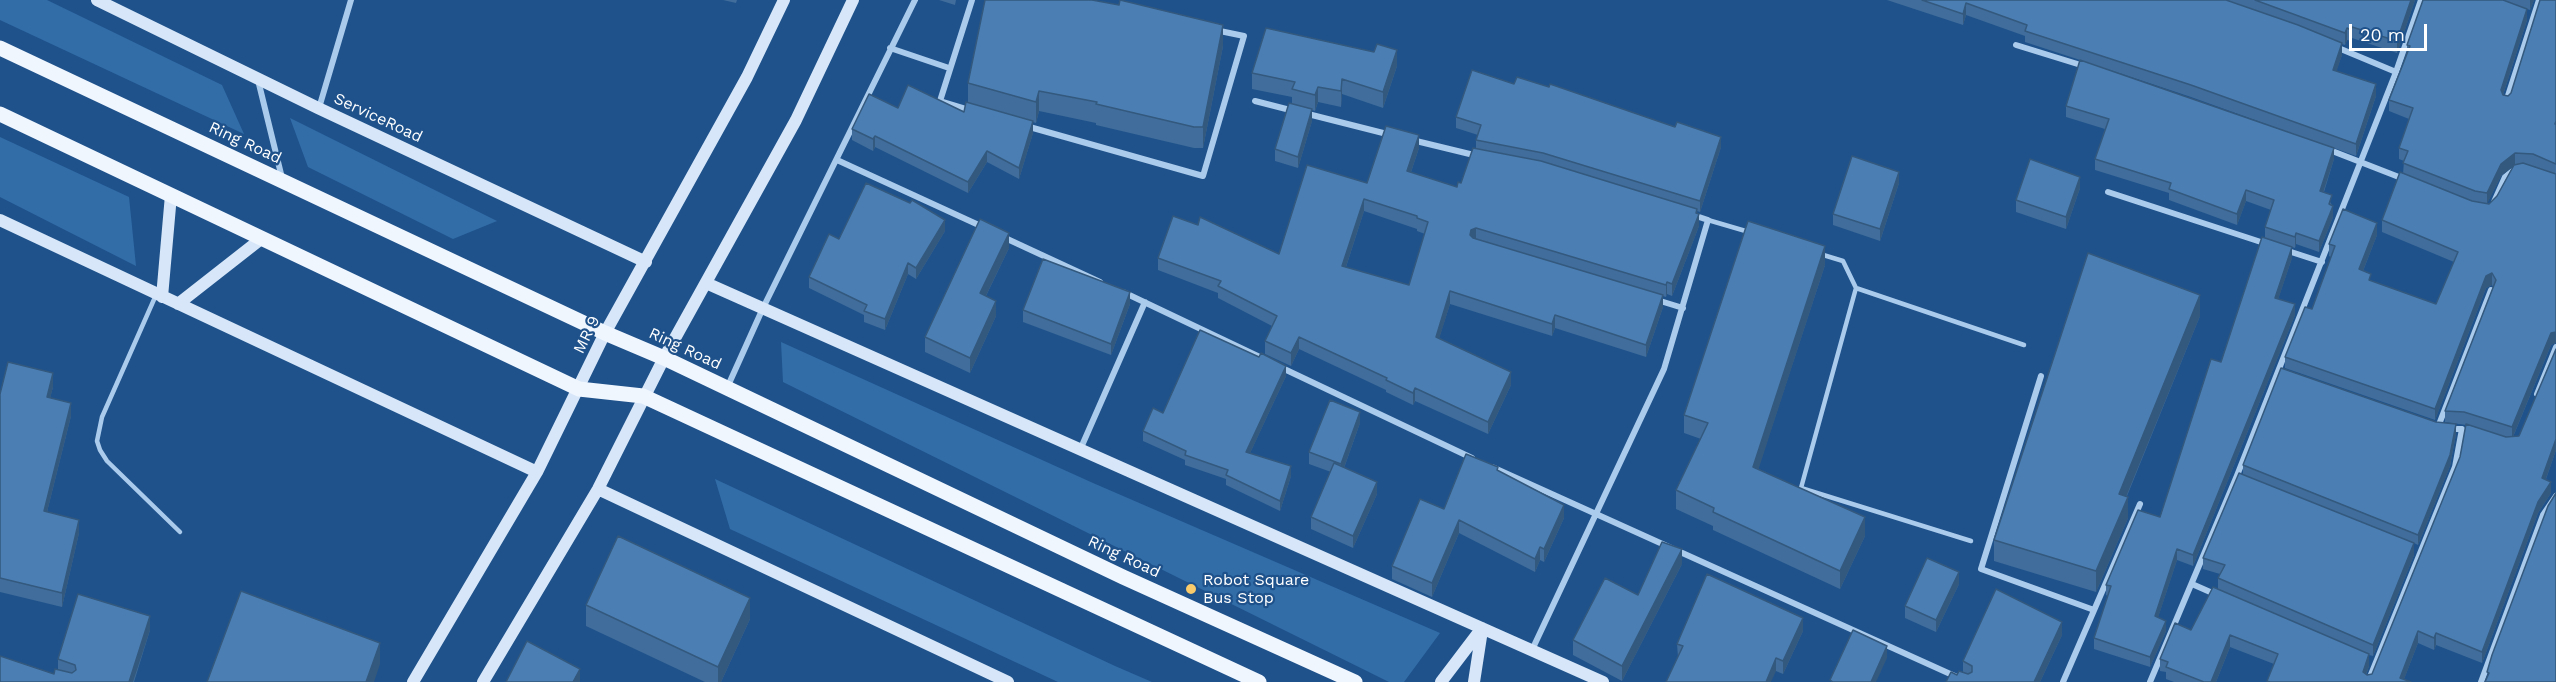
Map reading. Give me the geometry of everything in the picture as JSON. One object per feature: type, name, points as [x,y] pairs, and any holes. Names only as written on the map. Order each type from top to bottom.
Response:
[{"type":"main road","name":"Ring Road","points":[[0,48],[605,333],[664,358],[1123,577],[1355,682]]},
{"type":"main road","points":[[0,114],[579,389],[643,396],[1259,682]]},
{"type":"street","name":"ServiceRoad","points":[[97,0],[318,108],[646,261]]},
{"type":"street","points":[[318,108],[351,0]]},
{"type":"street","name":"MR 9","points":[[414,682],[537,472],[605,333],[747,77],[784,0]]},
{"type":"street","points":[[483,682],[598,489],[643,396],[796,120],[853,0]]},
{"type":"street","points":[[727,388],[763,308],[915,0]]},
{"type":"street","points":[[972,0],[940,101],[986,114]]},
{"type":"street","points":[[2150,682],[2236,478],[2322,262],[2396,72],[2421,0]]},
{"type":"street","points":[[2506,103],[2539,0]]},
{"type":"street","points":[[2524,13],[2533,16]]},
{"type":"street","points":[[1020,124],[1203,176],[1244,36],[1209,29]]},
{"type":"street","points":[[2016,45],[2095,70]]},
{"type":"street","points":[[2332,45],[2396,72]]},
{"type":"street","points":[[890,48],[949,68]]},
{"type":"street","points":[[257,78],[282,181]]},
{"type":"street","points":[[1255,101],[1484,157]]},
{"type":"street","points":[[2318,146],[2412,182]]},
{"type":"street","points":[[837,160],[986,229]]},
{"type":"street","points":[[2488,210],[2493,206],[2505,177],[2514,169],[2522,168]]},
{"type":"street","points":[[2108,192],[2322,262]]},
{"type":"street","points":[[159,295],[171,195]]},
{"type":"street","points":[[1532,650],[1598,514],[1664,369],[1708,220],[1686,213]]},
{"type":"street","points":[[0,220],[537,472]]},
{"type":"street","points":[[996,234],[1103,283]]},
{"type":"street","points":[[178,304],[261,238]]},
{"type":"street","points":[[706,283],[1603,682]]},
{"type":"street","points":[[1113,288],[1478,460]]},
{"type":"street","points":[[2438,427],[2491,290]]},
{"type":"street","points":[[1650,298],[1683,308]]},
{"type":"street","points":[[1080,451],[1145,302]]},
{"type":"street","points":[[2535,399],[2556,347]]},
{"type":"street","points":[[2277,371],[2286,374]]},
{"type":"street","points":[[2041,376],[1981,570],[2094,610]]},
{"type":"street","points":[[2427,423],[2438,427],[2470,431]]},
{"type":"street","points":[[2368,682],[2419,551],[2455,467],[2462,429]]},
{"type":"street","points":[[1489,465],[1968,682]]},
{"type":"street","points":[[2236,478],[2247,483]]},
{"type":"street","points":[[598,489],[1008,682]]},
{"type":"street","points":[[2481,682],[2543,515],[2556,496]]},
{"type":"street","points":[[2063,682],[2140,504]]},
{"type":"street","points":[[2408,546],[2419,551]]},
{"type":"street","points":[[2192,584],[2224,598]]},
{"type":"street","points":[[1441,682],[1482,628]]},
{"type":"street","points":[[1474,682],[1482,628]]},
{"type":"street","points":[[2364,658],[2375,663]]},
{"type":"lane","points":[[1708,220],[1755,234]]},
{"type":"lane","points":[[1810,250],[1843,261],[1856,288],[1801,488],[1971,541]]},
{"type":"lane","points":[[1856,288],[2024,345]]},
{"type":"lane","points":[[159,295],[102,417],[98,441],[100,450],[107,461],[180,532]]},
{"type":"shaded area","points":[[0,0],[47,0],[222,85],[244,134],[0,20]]},
{"type":"shaded area","points":[[290,118],[497,221],[453,239],[308,167]]},
{"type":"shaded area","points":[[0,137],[129,197],[136,266],[0,197]]},
{"type":"shaded area","points":[[781,342],[1093,483],[1440,633],[1404,682],[1389,682],[783,382]]},
{"type":"shaded area","points":[[715,479],[1152,682],[1058,682],[730,529]]},
{"type":"building","points":[[985,0],[1092,0],[1119,5],[1120,0],[1223,25],[1203,127],[1194,127],[1096,104],[1097,102],[1039,91],[1036,102],[968,83]]},
{"type":"building","points":[[1922,0],[2226,0],[2342,43],[2333,70],[2376,84],[2356,144],[2191,85],[2025,31],[2027,25],[1966,3],[1963,14]]},
{"type":"building","points":[[2255,0],[2411,0],[2397,41],[2352,27],[2351,30],[2347,28],[2345,33]]},
{"type":"building","points":[[2423,0],[2503,0],[2527,9],[2501,90],[2503,95],[2508,96],[2511,93],[2540,0],[2556,0],[2556,164],[2533,154],[2515,153],[2501,164],[2487,193],[2475,191],[2403,163],[2408,151],[2399,148],[2413,108],[2389,100],[2410,46],[2407,45]]},
{"type":"building","points":[[1266,28],[1374,52],[1377,44],[1397,50],[1383,92],[1342,79],[1341,91],[1318,87],[1315,95],[1292,89],[1295,82],[1252,73]]},
{"type":"building","points":[[2080,60],[2334,148],[2320,191],[2332,195],[2329,204],[2333,206],[2319,241],[2296,233],[2295,237],[2265,227],[2274,200],[2246,190],[2237,214],[2169,189],[2171,183],[2095,159],[2109,119],[2066,106]]},
{"type":"building","points":[[1472,70],[1514,84],[1517,77],[1549,87],[1550,84],[1675,127],[1677,122],[1721,137],[1700,201],[1543,153],[1476,140],[1481,125],[1456,117]]},
{"type":"building","points":[[908,85],[964,112],[966,102],[1033,121],[1019,168],[987,151],[968,182],[875,136],[873,139],[852,129],[869,94],[898,108]]},
{"type":"building","points":[[1289,103],[1312,109],[1298,157],[1275,149]]},
{"type":"building","points":[[1386,126],[1419,135],[1407,171],[1457,187],[1458,182],[1461,183],[1473,148],[1541,161],[1697,209],[1696,213],[1699,214],[1672,284],[1667,282],[1666,285],[1476,228],[1471,230],[1470,235],[1473,238],[1663,295],[1646,345],[1555,315],[1552,324],[1450,291],[1436,337],[1511,372],[1488,422],[1415,388],[1413,393],[1386,380],[1387,378],[1299,337],[1291,353],[1265,341],[1277,316],[1218,286],[1221,281],[1158,258],[1173,216],[1198,225],[1200,217],[1279,254],[1307,165],[1367,183]],"holes":[[[1364,199],[1417,216],[1428,222],[1409,285],[1342,266]]]},
{"type":"building","points":[[1852,156],[1899,172],[1880,229],[1833,214]]},
{"type":"building","points":[[2030,159],[2080,177],[2066,217],[2016,200]]},
{"type":"building","points":[[2523,163],[2556,174],[2556,332],[2551,333],[2512,427],[2464,412],[2445,411],[2496,280],[2492,273],[2486,276],[2435,409],[2285,357],[2305,307],[2312,309],[2335,246],[2329,244],[2343,209],[2377,223],[2359,269],[2371,274],[2369,280],[2436,304],[2458,252],[2382,220],[2400,172],[2472,201],[2489,204],[2497,196],[2514,165]]},
{"type":"building","points":[[866,183],[910,203],[912,200],[945,220],[916,268],[908,263],[885,319],[864,311],[867,305],[809,277],[829,234],[839,239]]},
{"type":"building","points":[[980,219],[1009,233],[980,293],[996,301],[970,358],[925,337]]},
{"type":"building","points":[[1748,221],[1825,246],[1753,467],[1865,517],[1840,571],[1713,512],[1714,508],[1676,490],[1708,423],[1684,415]]},
{"type":"building","points":[[2262,237],[2292,247],[2275,298],[2295,304],[2193,555],[2177,549],[2155,616],[2166,621],[2150,657],[2094,638],[2111,586],[2106,585],[2138,510],[2160,517],[2211,359],[2221,362]]},
{"type":"building","points":[[2088,253],[2200,295],[2119,494],[2128,497],[2096,571],[1994,540]]},
{"type":"building","points":[[1043,259],[1130,292],[1111,344],[1023,310]]},
{"type":"building","points":[[1200,330],[1259,357],[1261,353],[1286,366],[1246,452],[1291,466],[1280,501],[1226,475],[1228,470],[1185,455],[1186,451],[1143,431],[1153,408],[1163,413]]},
{"type":"building","points":[[2556,349],[2556,439],[2542,478],[2551,482],[2538,502],[2482,652],[2436,633],[2434,638],[2418,631],[2400,678],[2411,682],[2270,682],[2267,681],[2278,654],[2230,635],[2211,682],[2204,682],[2166,667],[2168,662],[2160,659],[2175,623],[2191,630],[2213,587],[2369,654],[2363,672],[2367,675],[2372,674],[2460,457],[2466,424],[2506,437],[2519,436]]},
{"type":"building","points":[[8,362],[53,373],[47,397],[71,403],[44,511],[79,520],[62,593],[0,578],[0,394]]},
{"type":"building","points":[[2281,368],[2436,422],[2456,424],[2450,455],[2418,535],[2243,465]]},
{"type":"building","points":[[1330,400],[1360,412],[1341,464],[1309,452]]},
{"type":"building","points":[[1466,454],[1498,467],[1497,470],[1564,505],[1544,549],[1540,547],[1535,559],[1459,520],[1432,583],[1392,566],[1420,499],[1444,509]]},
{"type":"building","points":[[1334,463],[1377,482],[1353,536],[1311,517]]},
{"type":"building","points":[[2239,473],[2414,543],[2373,645],[2218,578],[2225,565],[2203,558]]},
{"type":"building","points":[[2556,493],[2556,682],[2485,682],[2492,655],[2548,506]]},
{"type":"building","points":[[618,536],[750,598],[718,667],[586,605]]},
{"type":"building","points":[[1662,542],[1682,549],[1622,666],[1573,640],[1605,578],[1638,595]]},
{"type":"building","points":[[1927,558],[1959,572],[1936,620],[1905,606]]},
{"type":"building","points":[[1707,574],[1803,618],[1783,661],[1776,658],[1766,682],[1666,682],[1683,646],[1677,644]]},
{"type":"building","points":[[1996,589],[2062,622],[2034,682],[1946,682],[1951,672],[1957,675],[1959,671],[1968,674],[1972,672],[1972,666],[1963,661]]},
{"type":"building","points":[[241,591],[380,643],[366,682],[207,682]]},
{"type":"building","points":[[78,594],[150,616],[129,682],[0,682],[0,656],[54,674],[55,669],[72,673],[76,670],[75,665],[58,659]]},
{"type":"building","points":[[1853,630],[1887,646],[1871,682],[1833,682],[1830,680]]},
{"type":"building","points":[[527,641],[580,669],[573,682],[506,682]]},
{"type":"place","name":"Robot Square Bus Stop","points":[[1191,589]]}]
